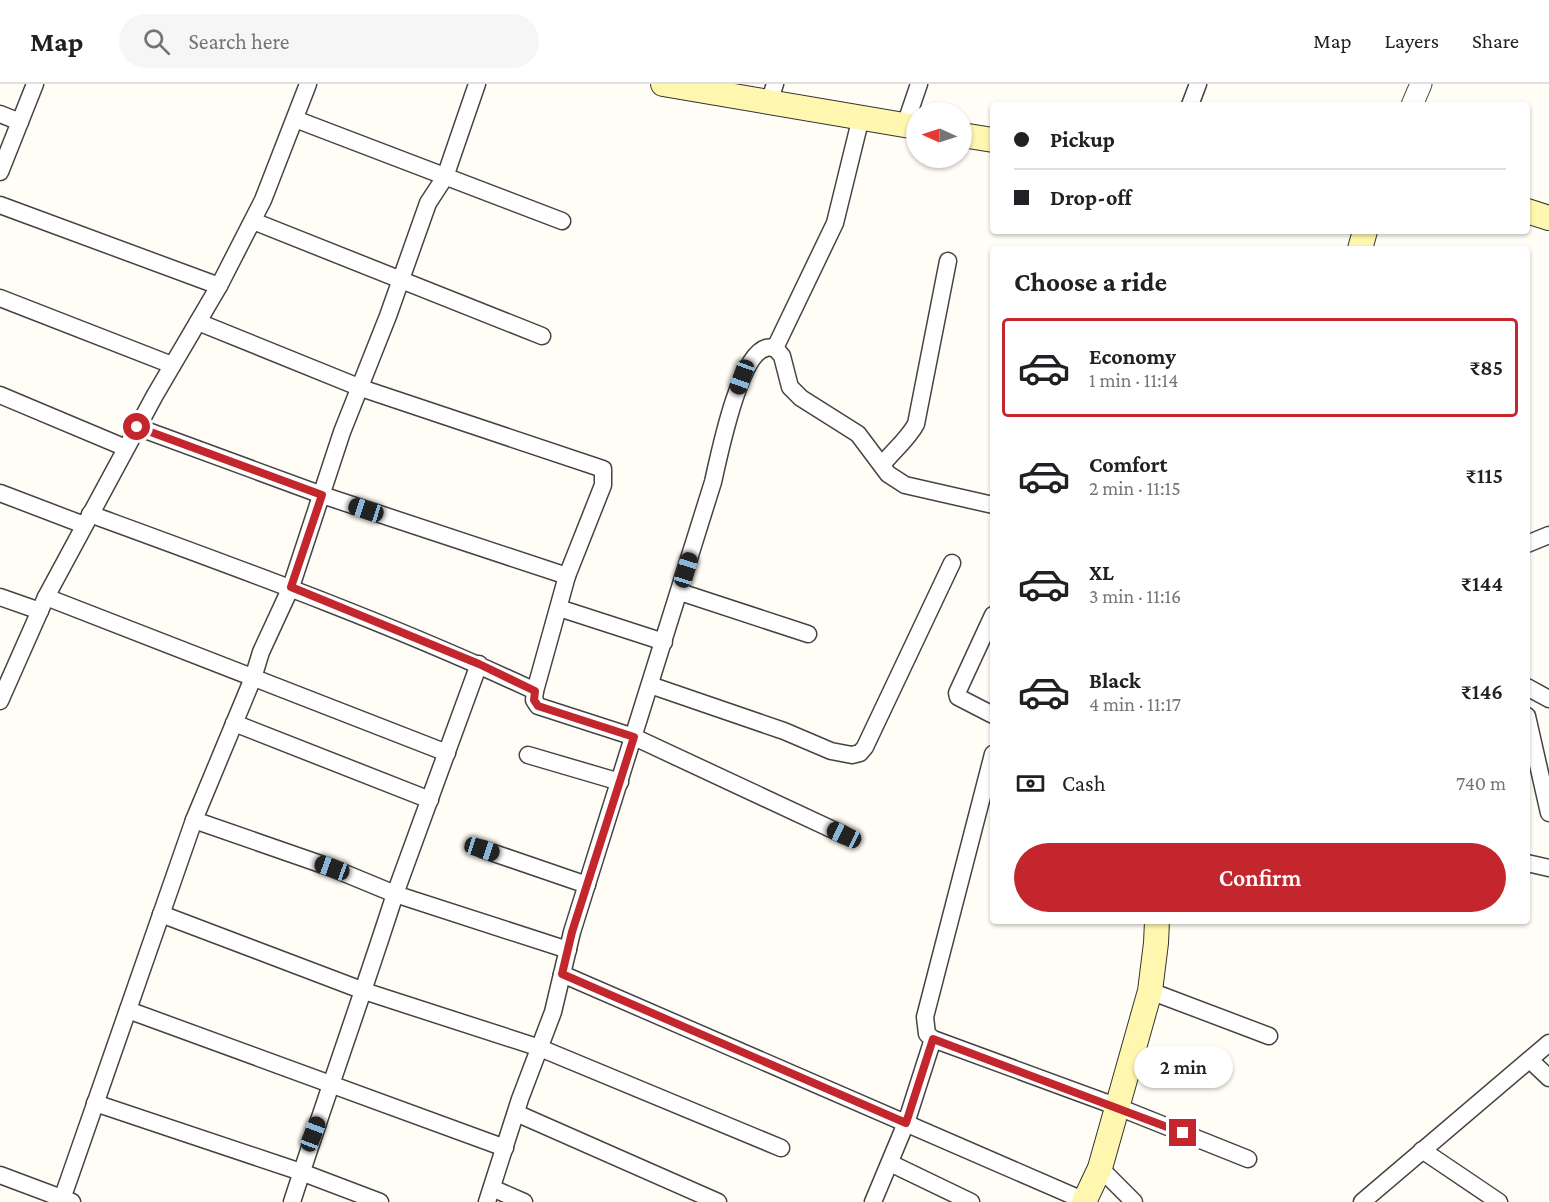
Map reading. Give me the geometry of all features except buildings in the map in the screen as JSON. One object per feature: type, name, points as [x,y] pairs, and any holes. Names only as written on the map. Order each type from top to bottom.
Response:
[{"type":"main road","points":[[663,84],[772,93],[861,117],[906,125]]},
{"type":"main road","points":[[972,137],[990,140]]},
{"type":"main road","points":[[1530,212],[1549,218]]},
{"type":"main road","points":[[1085,1202],[1100,1168],[1150,991],[1156,924]]},
{"type":"street","points":[[0,172],[35,84]]},
{"type":"street","points":[[0,701],[43,604],[87,519],[172,365],[219,286],[253,221],[308,84]]},
{"type":"street","points":[[0,1175],[66,1201],[95,1103],[194,820],[253,678],[261,652],[291,587],[342,432],[361,388],[428,202],[445,177],[477,84]]},
{"type":"street","points":[[916,102],[919,84]]},
{"type":"street","points":[[1191,102],[1197,84]]},
{"type":"street","points":[[1413,102],[1421,84]]},
{"type":"street","points":[[1428,102],[1436,84]]},
{"type":"street","points":[[0,114],[20,122]]},
{"type":"street","points":[[776,348],[835,223],[861,117]]},
{"type":"street","points":[[295,118],[562,220]]},
{"type":"street","points":[[0,205],[219,286]]},
{"type":"street","points":[[253,221],[542,336]]},
{"type":"street","points":[[882,465],[897,446],[911,434],[916,424],[948,261]]},
{"type":"street","points":[[0,298],[172,365]]},
{"type":"street","points":[[198,322],[361,388],[603,469],[603,485],[567,576],[534,700],[538,706],[634,737],[844,835]]},
{"type":"street","points":[[524,1202],[490,1195],[516,1113],[553,1012],[587,885],[713,482],[728,417],[742,377],[758,353],[766,348],[776,348]]},
{"type":"street","points":[[776,348],[782,356],[790,387],[801,399],[858,434],[888,474],[905,484],[990,504]]},
{"type":"street","points":[[0,395],[126,447]]},
{"type":"street","points":[[137,427],[322,495],[567,576]]},
{"type":"street","points":[[0,493],[87,519],[291,587],[479,664],[535,691]]},
{"type":"street","points":[[1530,543],[1549,535]]},
{"type":"street","points":[[650,685],[784,731],[831,751],[852,755],[860,753],[865,747],[952,562]]},
{"type":"street","points":[[680,592],[808,634]]},
{"type":"street","points":[[0,597],[43,604],[253,678],[447,753]]},
{"type":"street","points":[[559,608],[664,642]]},
{"type":"street","points":[[990,622],[957,693],[963,701],[990,714]]},
{"type":"street","points":[[292,1202],[395,894],[479,664]]},
{"type":"street","points":[[1530,689],[1549,699]]},
{"type":"street","points":[[234,723],[430,800]]},
{"type":"street","points":[[1530,729],[1549,813]]},
{"type":"street","points":[[528,755],[620,782]]},
{"type":"street","points":[[990,766],[926,1017],[927,1034],[933,1039],[1118,1107],[1248,1159]]},
{"type":"street","points":[[194,820],[332,868],[395,894],[568,950]]},
{"type":"street","points":[[482,849],[587,885]]},
{"type":"street","points":[[1530,864],[1549,868]]},
{"type":"street","points":[[161,914],[364,991],[540,1048],[781,1148]]},
{"type":"street","points":[[562,974],[1085,1202]]},
{"type":"street","points":[[1150,991],[1269,1036]]},
{"type":"street","points":[[128,1010],[505,1148]]},
{"type":"street","points":[[873,1202],[906,1123],[933,1039]]},
{"type":"street","points":[[1362,1202],[1549,1043]]},
{"type":"street","points":[[1530,1060],[1549,1078]]},
{"type":"street","points":[[95,1103],[302,1172],[380,1202]]},
{"type":"street","points":[[516,1113],[718,1202]]},
{"type":"street","points":[[1422,1150],[1499,1202]]},
{"type":"street","points":[[890,1163],[971,1202]]},
{"type":"street","points":[[1100,1168],[1134,1202]]},
{"type":"route","points":[[137,427],[322,495],[291,587],[479,664],[535,691],[534,700],[538,706],[634,737],[572,932],[562,974],[906,1123],[933,1039],[1183,1133]]}]
